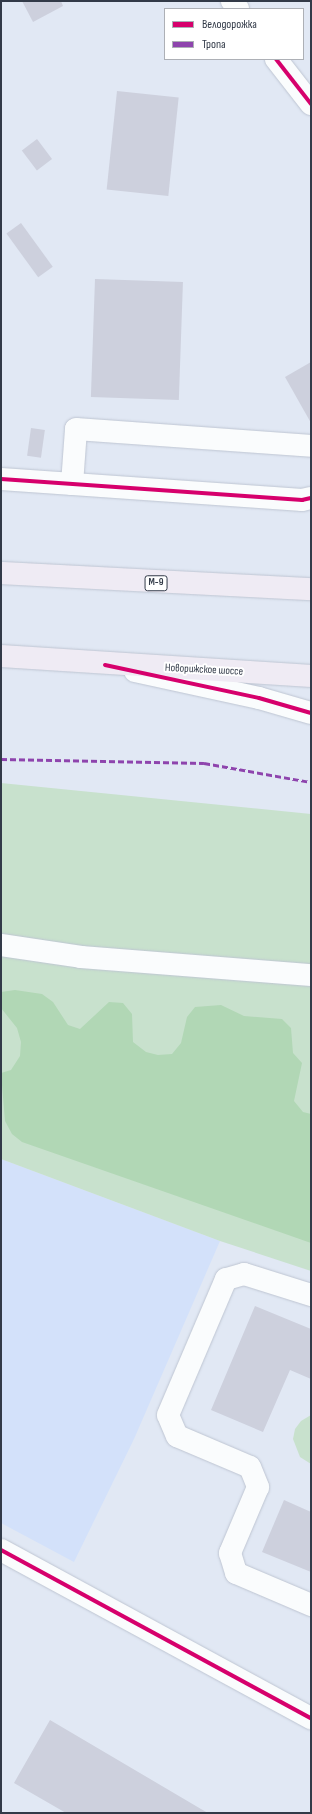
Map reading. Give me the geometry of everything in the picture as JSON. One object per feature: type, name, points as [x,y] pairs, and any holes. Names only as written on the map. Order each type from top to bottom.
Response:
[{"type":"highway","name":"М-9","points":[[1,573],[311,589]]},
{"type":"highway","name":"Новорижское шоссе","points":[[1,656],[105,665],[311,676]]},
{"type":"street","points":[[277,60],[311,104]]},
{"type":"street","points":[[72,484],[76,429],[311,446]]},
{"type":"street","points":[[1,480],[302,500],[311,498]]},
{"type":"street","points":[[105,665],[259,698],[311,713]]},
{"type":"street","points":[[1,945],[81,957],[311,975]]},
{"type":"street","points":[[311,1295],[244,1274],[226,1279],[168,1415],[177,1436],[250,1467],[258,1487],[230,1553],[236,1573],[311,1605]]},
{"type":"street","points":[[1,1550],[311,1718]]},
{"type":"shaded area","points":[[1,1159],[220,1241],[134,1439],[74,1562],[1,1523]]},
{"type":"green space","points":[[1,783],[311,814],[311,1271],[220,1241],[1,1159]]},
{"type":"green space","points":[[15,990],[42,994],[53,1002],[68,1025],[80,1029],[109,1002],[123,1003],[132,1014],[133,1042],[146,1052],[158,1055],[172,1054],[181,1043],[187,1017],[195,1007],[221,1005],[244,1016],[282,1019],[291,1028],[293,1053],[302,1063],[294,1101],[303,1112],[311,1114],[311,1243],[22,1142],[12,1134],[5,1121],[1,1073],[11,1070],[20,1056],[21,1042],[17,1028],[1,1008],[1,992]]},
{"type":"green space","points":[[311,1415],[311,1464],[300,1457],[293,1439],[295,1429],[301,1421]]},
{"type":"building","points":[[22,1],[61,1],[63,6],[33,22]]},
{"type":"building","points":[[117,91],[179,97],[168,196],[107,189]]},
{"type":"building","points":[[37,139],[52,159],[37,170],[22,150]]},
{"type":"building","points":[[21,223],[53,267],[38,277],[6,234]]},
{"type":"building","points":[[95,279],[183,282],[179,400],[91,397]]},
{"type":"building","points":[[311,362],[311,423],[285,377]]},
{"type":"building","points":[[31,428],[45,430],[41,458],[27,456]]},
{"type":"building","points":[[255,1306],[311,1329],[311,1379],[290,1370],[263,1432],[211,1410]]},
{"type":"building","points":[[284,1500],[311,1512],[311,1572],[262,1552]]},
{"type":"building","points":[[50,1720],[208,1813],[66,1813],[14,1783]]},
{"type":"marked path","points":[[1,759],[204,763],[311,782]]},
{"type":"cycle path","points":[[277,60],[311,104]]},
{"type":"cycle path","points":[[1,479],[302,500],[311,498]]},
{"type":"cycle path","points":[[105,665],[259,698],[311,713]]},
{"type":"cycle path","points":[[1,1550],[311,1718]]}]
